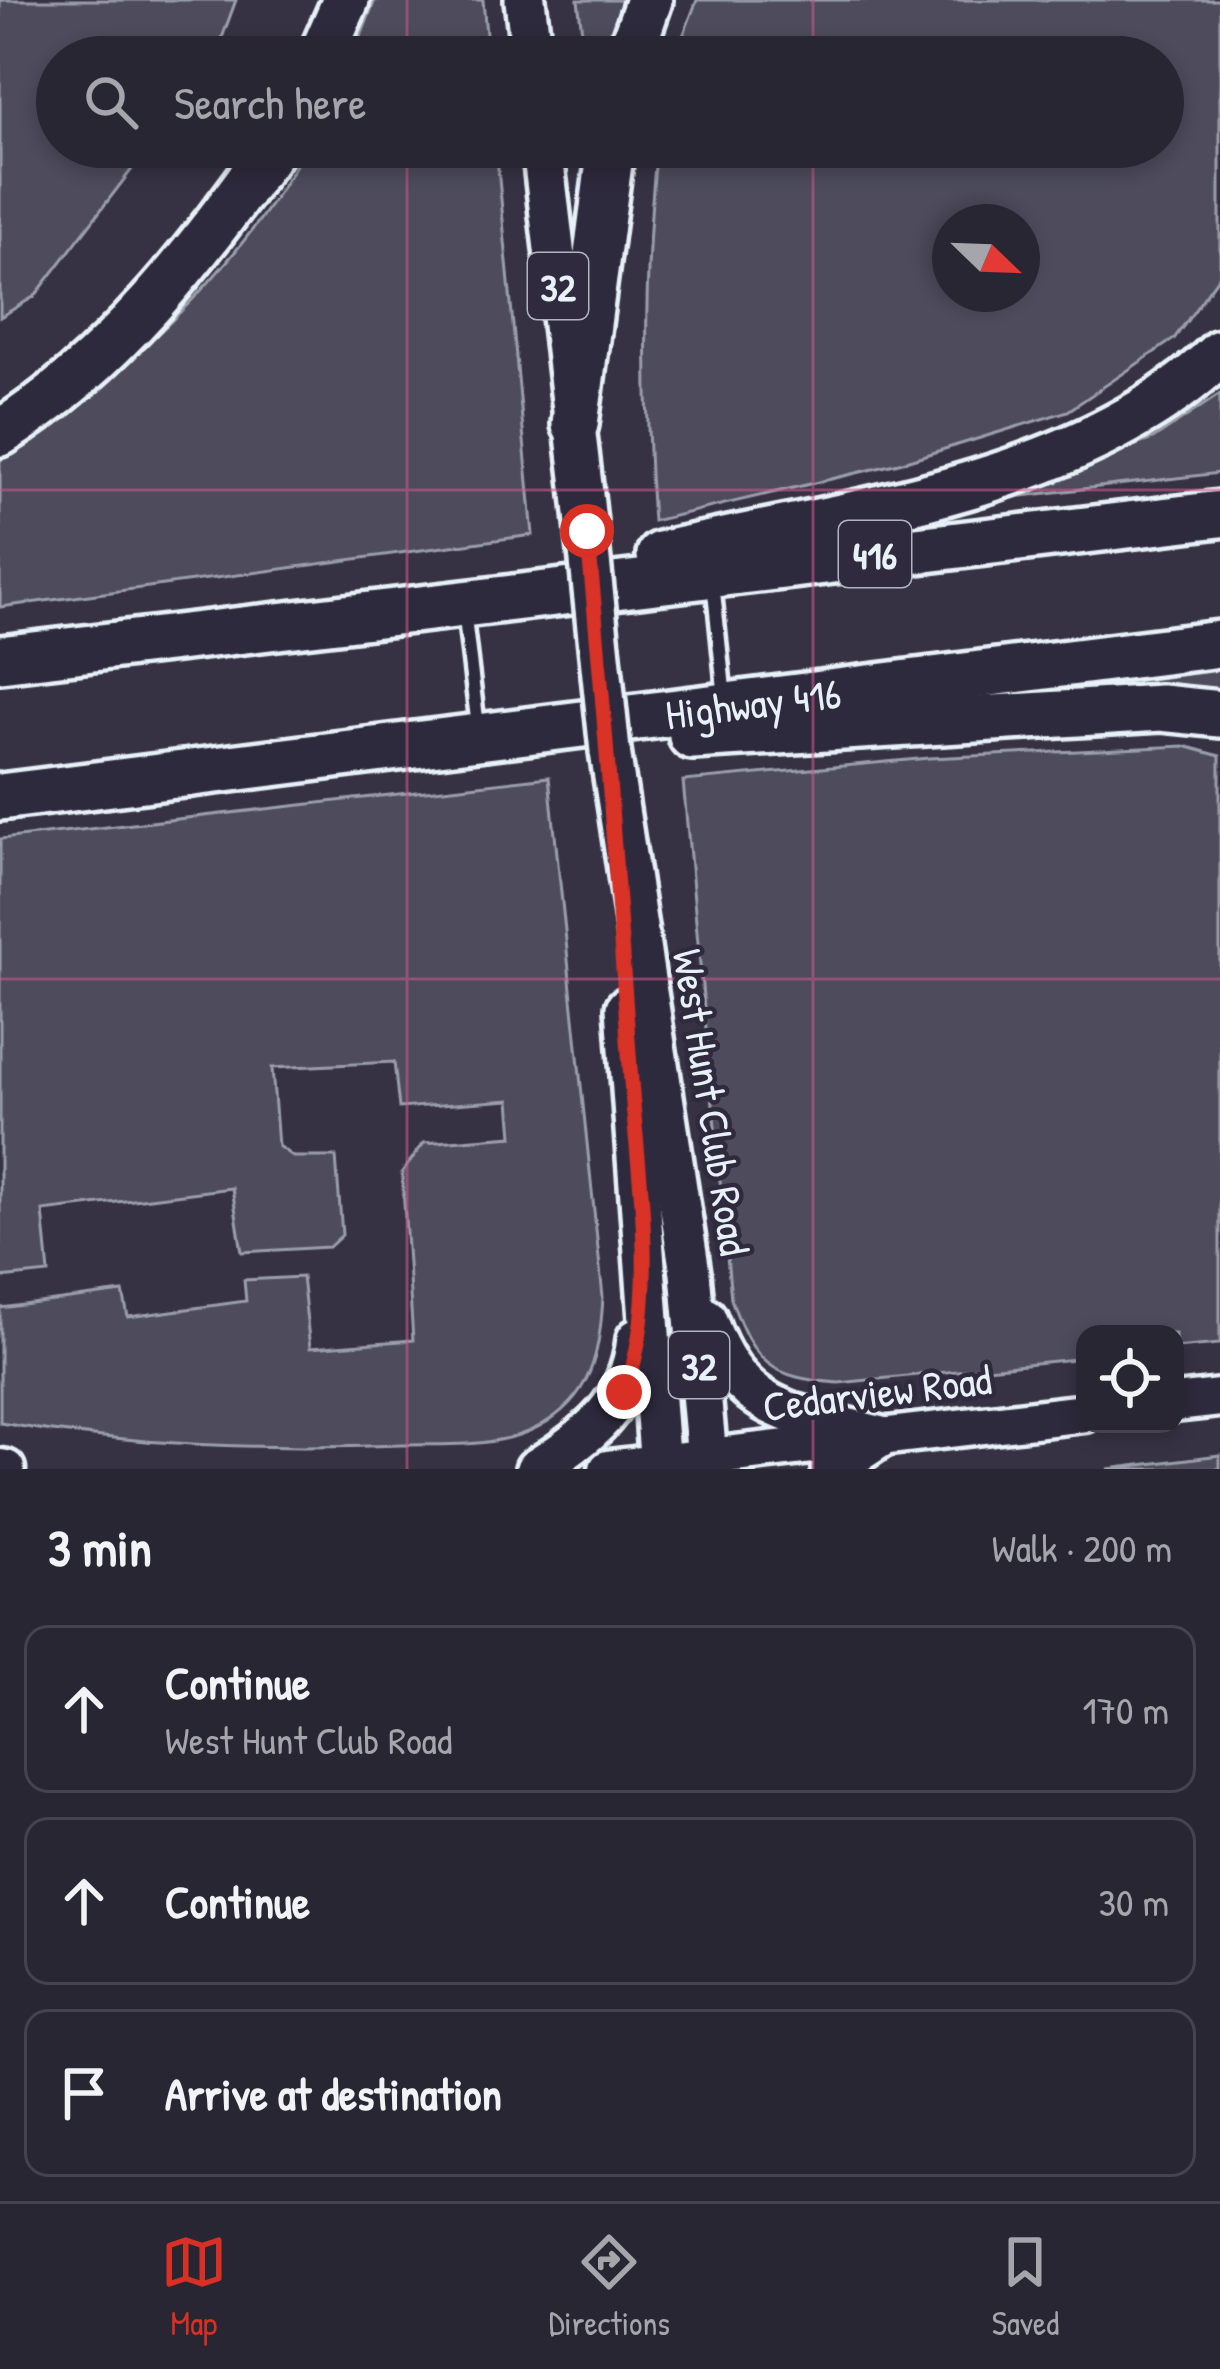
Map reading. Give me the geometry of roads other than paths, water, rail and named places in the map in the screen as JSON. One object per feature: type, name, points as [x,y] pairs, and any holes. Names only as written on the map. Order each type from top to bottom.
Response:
[{"type":"highway","points":[[330,36],[346,0]]},
{"type":"highway","points":[[636,36],[649,0]]},
{"type":"highway","points":[[0,433],[40,409],[134,320],[222,220],[258,168]]},
{"type":"highway","points":[[575,424],[608,168]]},
{"type":"highway","points":[[477,601],[988,480],[1114,428],[1175,392],[1220,353]]},
{"type":"highway","name":"416","points":[[0,659],[1220,514]]},
{"type":"highway","name":"Highway 416","points":[[0,796],[497,738],[726,704],[1220,644]]},
{"type":"highway","points":[[497,738],[680,737],[1161,708],[1220,714]]},
{"type":"main road","points":[[525,0],[529,36]]},
{"type":"main road","name":"West Hunt Club Road","points":[[545,168],[610,751],[643,1280],[660,1466]]},
{"type":"main road","name":"West Hunt Club Road","points":[[610,751],[690,1274],[708,1463]]},
{"type":"main road","points":[[690,1274],[721,1361],[752,1396],[881,1437]]},
{"type":"main road","points":[[536,1469],[588,1437],[624,1392],[634,1369],[643,1280]]},
{"type":"main road","points":[[1184,1402],[1220,1398]]},
{"type":"main road","name":"Cedarview Road","points":[[608,1469],[708,1463],[1076,1414]]},
{"type":"main road","points":[[832,1469],[881,1437]]},
{"type":"lane","points":[[713,574],[726,704]]},
{"type":"lane","points":[[477,601],[497,738]]}]
